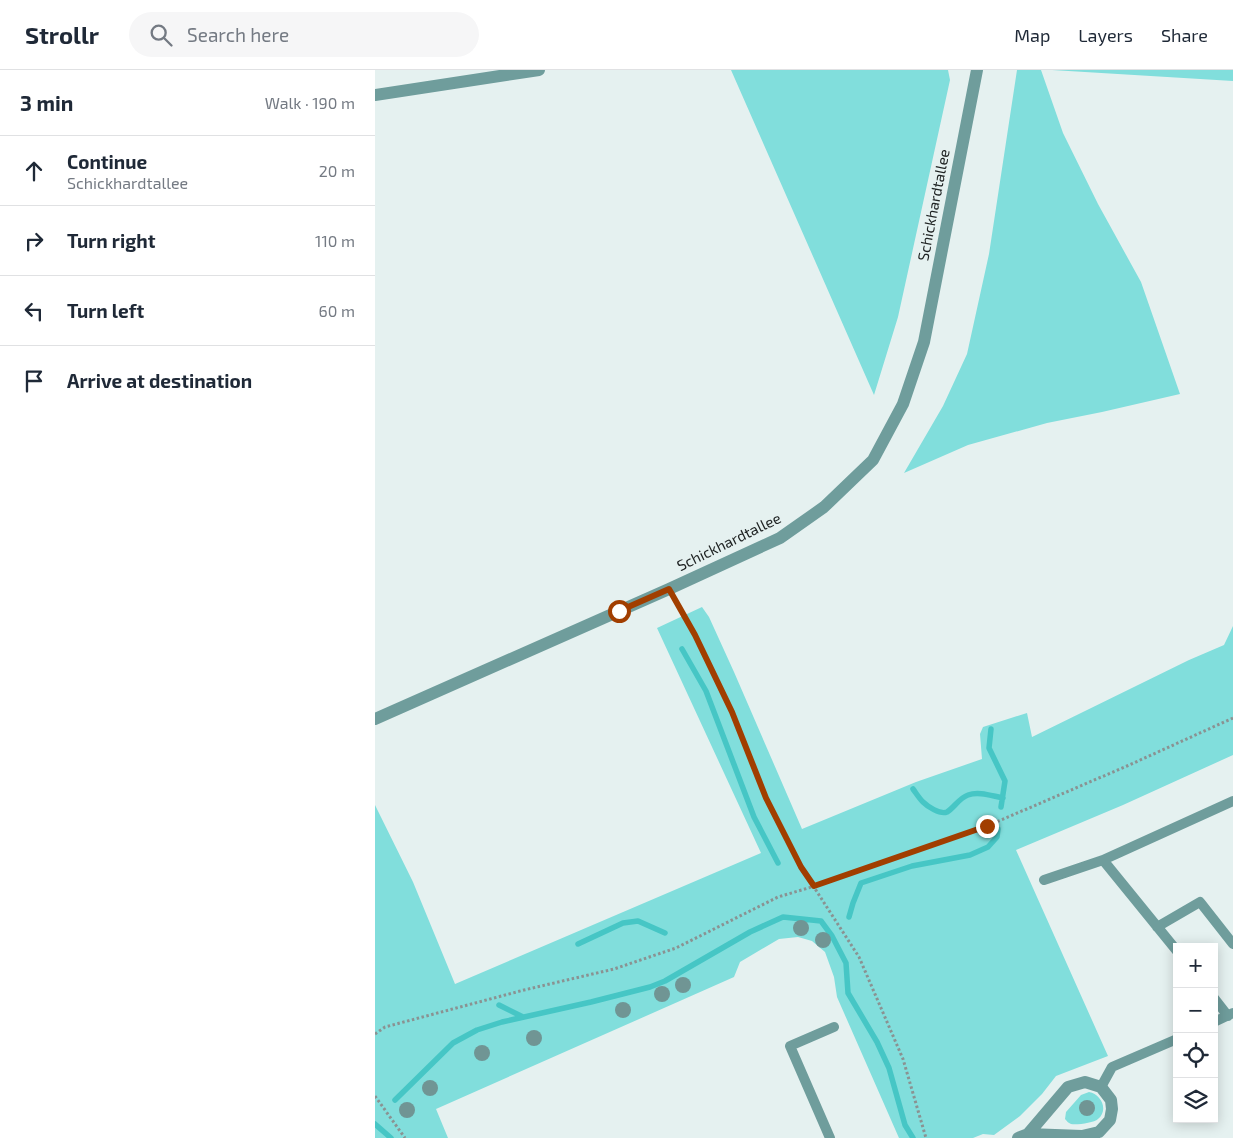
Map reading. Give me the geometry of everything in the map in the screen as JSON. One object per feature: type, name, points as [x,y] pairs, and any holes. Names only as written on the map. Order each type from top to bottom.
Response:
[{"type":"street","points":[[375,96],[539,70]]},
{"type":"street","name":"Schickhardtallee","points":[[375,719],[669,589],[779,538],[824,508],[873,460],[903,404],[924,342],[977,70]]},
{"type":"street","points":[[1085,1082],[1101,1087],[1111,1100],[1110,1120],[1099,1132],[1082,1136],[1023,1136],[1068,1087],[1085,1082]]},
{"type":"lane","points":[[1044,880],[1103,860],[1233,801]]},
{"type":"lane","points":[[1103,860],[1173,946]]},
{"type":"lane","points":[[1157,927],[1200,902],[1233,944]]},
{"type":"lane","points":[[1218,1002],[1231,1014],[1218,1020]]},
{"type":"lane","points":[[830,1138],[789,1046],[834,1026]]},
{"type":"lane","points":[[1101,1087],[1112,1067],[1173,1041]]},
{"type":"path","points":[[669,589],[695,635],[732,712],[766,798],[801,867],[859,957],[903,1059],[926,1138]]},
{"type":"path","points":[[375,1034],[385,1027],[524,990],[614,969],[676,948],[778,897],[987,826],[1233,718]]},
{"type":"path","points":[[375,1096],[405,1138]]},
{"type":"shaded area","points":[[731,70],[948,70],[950,80],[898,317],[874,395]]},
{"type":"shaded area","points":[[1017,70],[1041,70],[1063,133],[1098,204],[1141,282],[1180,394],[1047,423],[968,445],[904,473],[943,406],[967,354],[989,254]]},
{"type":"shaded area","points":[[1052,70],[1233,70],[1233,81]]},
{"type":"shaded area","points":[[702,607],[709,617],[734,672],[802,829],[916,782],[982,759],[980,734],[983,727],[1027,713],[1032,737],[1189,660],[1224,645],[1233,626],[1233,755],[1123,805],[1016,850],[1108,1056],[1056,1076],[1042,1094],[1020,1116],[994,1135],[983,1134],[973,1138],[899,1138],[837,997],[834,977],[825,952],[812,941],[798,937],[779,939],[740,962],[734,977],[436,1109],[448,1138],[375,1138],[375,805],[413,882],[455,984],[761,853],[657,628]]},
{"type":"shaded area","points":[[1089,1092],[1100,1099],[1103,1107],[1101,1115],[1098,1119],[1089,1123],[1069,1123],[1065,1119],[1066,1112],[1081,1095]]},
{"type":"waterway","points":[[682,649],[706,691],[754,817],[778,863]]},
{"type":"waterway","points":[[991,729],[989,748],[1005,781],[1001,807]]},
{"type":"waterway","points":[[913,789],[927,806],[944,813],[965,796],[972,794],[985,794],[1003,798]]},
{"type":"waterway","points":[[849,917],[861,883],[912,866],[970,855],[988,847],[997,837],[998,829]]},
{"type":"waterway","points":[[395,1100],[453,1043],[477,1030],[502,1022],[650,987],[665,981],[750,932],[783,917],[821,921],[832,936],[846,963],[848,993],[877,1042],[889,1068],[905,1125],[913,1138]]},
{"type":"waterway","points":[[578,944],[623,923],[638,921],[665,933]]},
{"type":"waterway","points":[[499,1005],[523,1017]]},
{"type":"waterway","points":[[375,1124],[391,1138]]},
{"type":"route","points":[[619,611],[669,589],[695,635],[732,712],[766,798],[801,867],[814,886],[987,826]]}]
